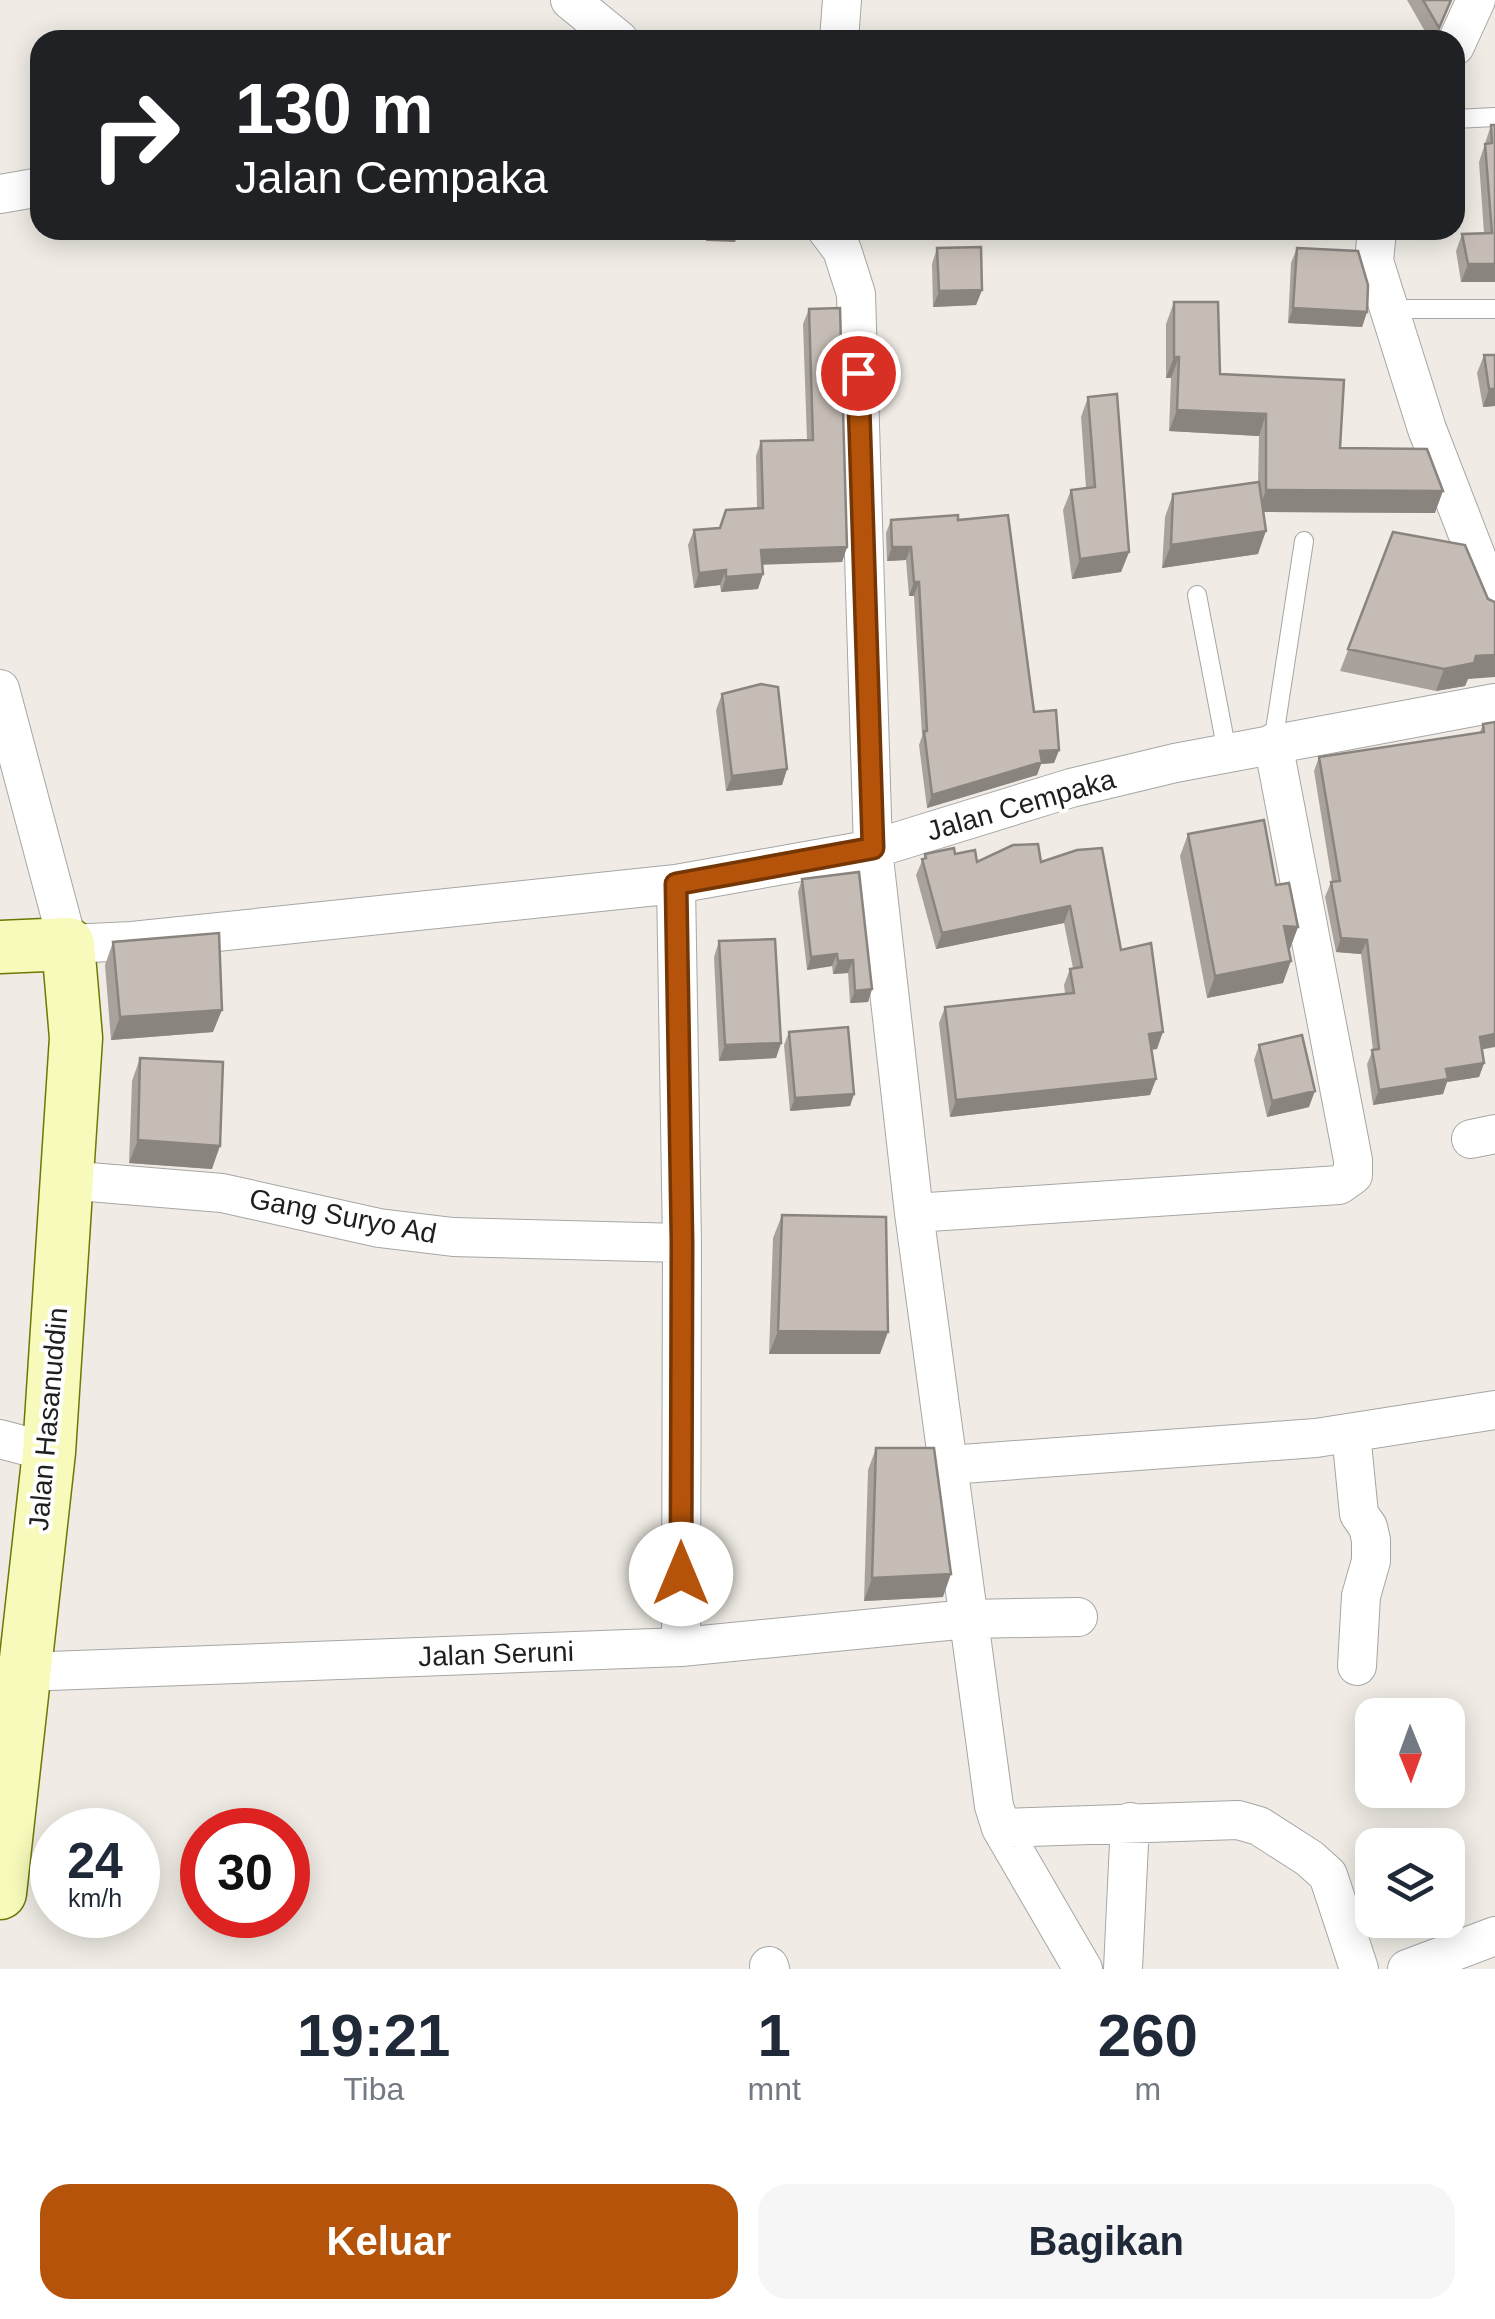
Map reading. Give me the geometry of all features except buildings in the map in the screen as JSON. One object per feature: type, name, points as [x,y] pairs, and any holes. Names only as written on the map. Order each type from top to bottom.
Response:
[{"type":"main road","points":[[0,947],[68,944]]},
{"type":"main road","name":"Jalan Hasanuddin","points":[[2,1873],[17,1642],[24,1445],[65,1180],[76,1038],[68,944]]},
{"type":"street","points":[[570,0],[607,30]]},
{"type":"street","points":[[840,30],[842,0]]},
{"type":"street","points":[[1462,30],[1476,0]]},
{"type":"street","points":[[0,194],[30,189]]},
{"type":"street","points":[[834,240],[842,250],[856,294],[873,848],[914,1212],[994,1806],[1001,1828],[1083,1969]]},
{"type":"street","points":[[1375,240],[1374,261],[1427,430],[1495,605]]},
{"type":"street","points":[[0,688],[68,944]]},
{"type":"street","name":"Jalan Cempaka","points":[[68,944],[132,941],[676,884],[873,848],[1070,788],[1227,752],[1495,703]]},
{"type":"street","points":[[914,1212],[1339,1184],[1354,1175],[1273,743]]},
{"type":"street","points":[[676,884],[682,1243],[681,1647]]},
{"type":"street","name":"Gang Suryo Ad","points":[[65,1180],[222,1192],[379,1228],[452,1237],[682,1243]]},
{"type":"street","points":[[950,1464],[1316,1438],[1495,1410]]},
{"type":"street","points":[[1351,1433],[1359,1514],[1368,1527],[1371,1561],[1361,1596],[1357,1666]]},
{"type":"street","name":"Jalan Seruni","points":[[17,1642],[681,1647],[968,1619],[1078,1618]]},
{"type":"street","points":[[1124,1969],[1130,1822]]},
{"type":"street","points":[[1001,1828],[1249,1822],[1309,1858],[1328,1875],[1359,1969]]},
{"type":"street","points":[[1407,1969],[1495,1936]]},
{"type":"lane","points":[[1465,120],[1495,118]]},
{"type":"lane","points":[[1390,310],[1495,309]]},
{"type":"lane","points":[[1273,743],[1304,541]]},
{"type":"lane","points":[[1197,594],[1227,752]]},
{"type":"route","points":[[681,1574],[682,1243],[676,884],[873,848],[858,373]]}]
